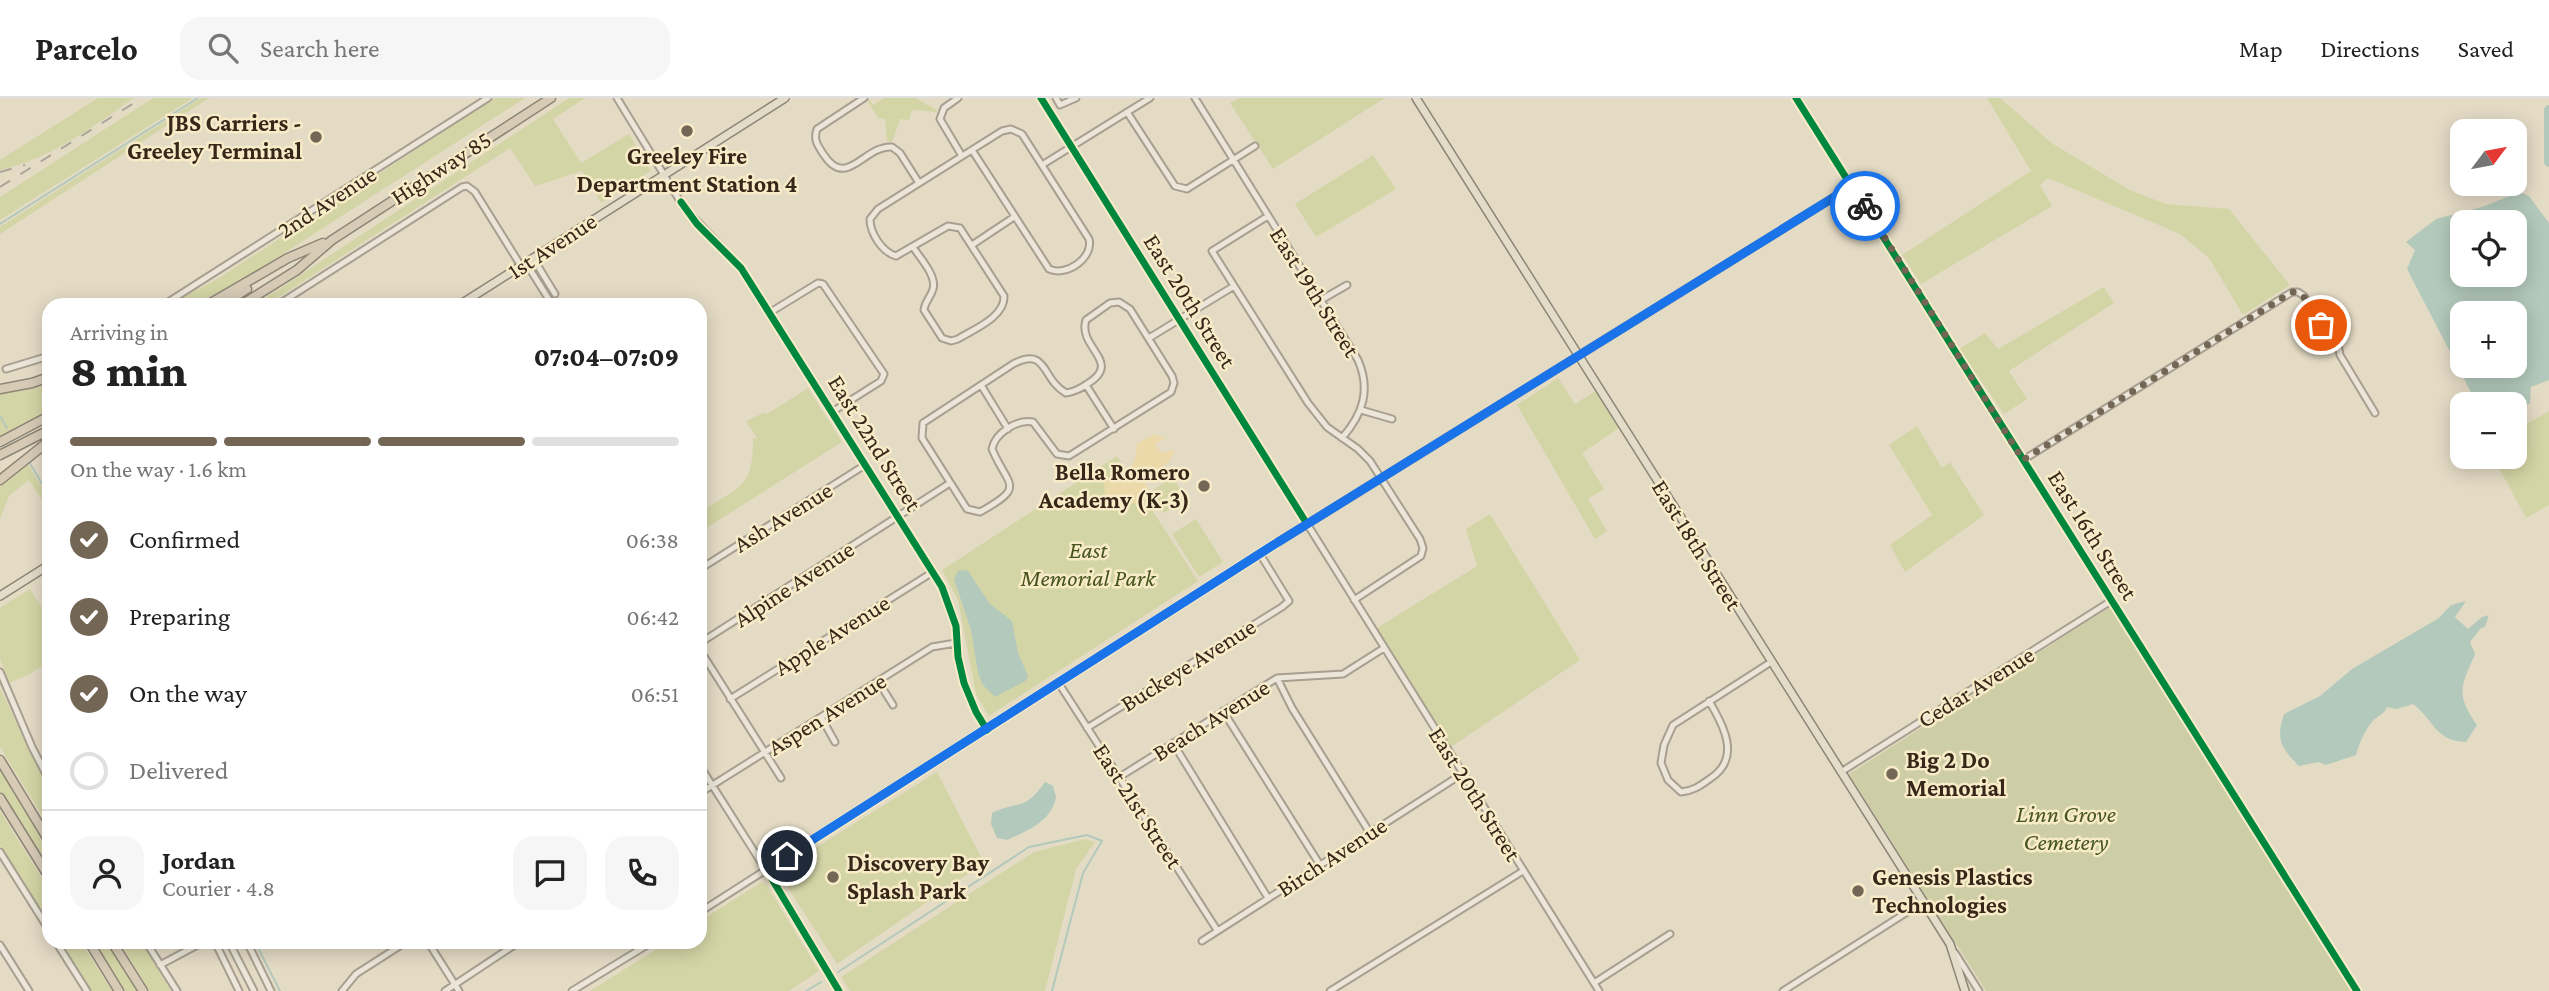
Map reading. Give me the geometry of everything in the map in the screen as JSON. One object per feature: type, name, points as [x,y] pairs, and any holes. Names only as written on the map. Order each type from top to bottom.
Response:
[{"type":"highway","name":"Highway 85","points":[[253,298],[297,270],[332,240],[551,98]]},
{"type":"highway","name":"Highway 85","points":[[220,298],[288,258],[332,240]]},
{"type":"highway","points":[[233,298],[268,272]]},
{"type":"highway","points":[[0,389],[42,379]]},
{"type":"highway","points":[[0,442],[42,420]]},
{"type":"highway","points":[[0,455],[42,433]]},
{"type":"highway","points":[[0,480],[42,447]]},
{"type":"highway","points":[[0,760],[42,829]]},
{"type":"highway","points":[[0,798],[42,866]]},
{"type":"highway","points":[[93,949],[119,991]]},
{"type":"highway","points":[[116,949],[143,991]]},
{"type":"main road","name":"1st Avenue","points":[[470,298],[785,98]]},
{"type":"main road","name":"East 18th Street","points":[[1416,98],[1950,944]]},
{"type":"main road","points":[[0,596],[42,569]]},
{"type":"main road","points":[[1950,944],[1965,991]]},
{"type":"street","name":"2nd Avenue","points":[[174,298],[488,98]]},
{"type":"street","name":"East 22nd Street","points":[[617,98],[691,216],[741,268],[942,587],[952,611],[964,683],[987,730]]},
{"type":"street","points":[[864,98],[820,125],[816,134],[817,144],[829,163],[841,170],[881,147],[892,147],[900,153],[919,183]]},
{"type":"street","points":[[958,98],[944,108],[940,119],[962,156]]},
{"type":"street","name":"East 20th Street","points":[[1041,98],[1599,991]]},
{"type":"street","points":[[1056,98],[1060,105],[1063,105],[1076,98]]},
{"type":"street","points":[[1042,166],[1150,98]]},
{"type":"street","name":"East 19th Street","points":[[1195,98],[1362,369],[1365,395],[1361,410]]},
{"type":"street","name":"East 16th Street","points":[[1796,98],[2357,991]]},
{"type":"street","points":[[1127,113],[1175,186],[1180,189],[1187,189],[1255,146]]},
{"type":"street","points":[[913,247],[934,282],[933,290],[925,302],[925,313],[940,336],[951,341],[999,312],[1004,296],[960,228],[950,226],[896,256],[887,252],[871,229],[870,219],[878,209],[1002,131],[1011,129],[1022,134],[1089,239],[1089,252],[1065,270],[1052,271],[1045,265],[972,150]]},
{"type":"street","points":[[288,298],[467,186],[475,192],[527,262],[555,294]]},
{"type":"street","points":[[707,907],[1307,524],[1852,186]]},
{"type":"street","points":[[1268,216],[1212,251],[1308,403],[1327,427],[1357,449],[1376,472],[1420,539],[1422,556],[1354,600]]},
{"type":"street","points":[[972,245],[1014,217]]},
{"type":"street","points":[[527,262],[548,298]]},
{"type":"street","points":[[769,313],[821,284],[827,286],[884,374],[884,378],[832,412]]},
{"type":"street","points":[[1321,300],[1347,285]]},
{"type":"street","points":[[1149,338],[1234,286]]},
{"type":"street","points":[[2023,460],[2292,292],[2304,296],[2321,325],[2333,333],[2340,355],[2375,413]]},
{"type":"street","points":[[1122,302],[1130,309],[1172,376],[1173,388],[1169,394],[1075,454],[1066,456],[1060,456],[1054,451],[1032,422],[1021,422],[1008,429],[995,440],[992,449],[1010,482],[1010,491],[1007,496],[978,513],[965,506],[922,438],[921,427],[927,420],[1013,364],[1029,357],[1037,360],[1063,392],[1073,392],[1086,385],[1102,370],[1101,360],[1083,329],[1088,317],[1110,303],[1122,302]]},
{"type":"street","points":[[6,369],[42,358]]},
{"type":"street","points":[[981,385],[1008,429]]},
{"type":"street","points":[[1086,385],[1114,429]]},
{"type":"street","points":[[1342,438],[1361,410],[1392,419]]},
{"type":"street","name":"Ash Avenue","points":[[707,565],[865,465]]},
{"type":"street","name":"Alpine Avenue","points":[[707,639],[950,483]]},
{"type":"street","name":"Buckeye Avenue","points":[[1087,728],[1289,601],[1260,554]]},
{"type":"street","name":"Apple Avenue","points":[[730,699],[933,572]]},
{"type":"street","name":"Cedar Avenue","points":[[1841,772],[2111,601]]},
{"type":"street","name":"Aspen Avenue","points":[[707,788],[932,647],[956,643]]},
{"type":"street","name":"Beach Avenue","points":[[1118,778],[1277,678],[1343,674],[1384,648]]},
{"type":"street","points":[[707,661],[781,778]]},
{"type":"street","points":[[1709,701],[1723,725],[1729,755],[1718,774],[1693,791],[1681,792],[1668,780],[1661,763],[1664,745],[1673,725],[1686,715],[1771,662]]},
{"type":"street","points":[[0,673],[42,766]]},
{"type":"street","points":[[1277,678],[1292,708],[1370,833]]},
{"type":"street","points":[[878,681],[893,705]]},
{"type":"street","name":"East 21st Street","points":[[1058,682],[1217,930]]},
{"type":"street","points":[[1223,711],[1320,865]]},
{"type":"street","points":[[821,717],[835,741]]},
{"type":"street","points":[[1173,743],[1268,898]]},
{"type":"street","name":"Birch Avenue","points":[[1202,941],[1462,774]]},
{"type":"street","points":[[707,777],[839,991]]},
{"type":"street","points":[[0,852],[42,919]]},
{"type":"street","points":[[1331,991],[1523,871]]},
{"type":"street","points":[[1783,991],[1923,902]]},
{"type":"street","points":[[1594,983],[1670,934]]},
{"type":"street","name":"East 18th Street","points":[[1950,944],[1979,991]]},
{"type":"street","points":[[0,945],[29,991]]},
{"type":"street","points":[[60,949],[87,991]]},
{"type":"street","points":[[150,949],[177,991]]},
{"type":"street","points":[[160,965],[188,949]]},
{"type":"street","points":[[218,949],[239,991]]},
{"type":"street","points":[[233,949],[254,991]]},
{"type":"street","points":[[250,949],[271,991]]},
{"type":"street","points":[[342,991],[356,974],[395,949]]},
{"type":"street","points":[[432,949],[459,991]]},
{"type":"street","points":[[445,991],[503,949]]},
{"type":"street","points":[[572,991],[641,949]]},
{"type":"green space","points":[[98,98],[134,98],[54,150],[0,170],[0,160]]},
{"type":"green space","points":[[153,98],[193,98],[0,220],[0,197]]},
{"type":"green space","points":[[201,98],[209,98],[0,234],[0,227]]},
{"type":"green space","points":[[495,98],[525,98],[236,284],[207,298],[182,298],[219,278]]},
{"type":"green space","points":[[569,98],[585,98],[553,119],[581,163],[629,134],[651,171],[601,203],[582,171],[535,186],[510,148],[277,298],[265,298]]},
{"type":"green space","points":[[884,98],[916,98],[937,110],[912,110],[909,120],[900,119],[892,142],[887,141],[885,119],[878,118],[867,100],[873,105]]},
{"type":"green space","points":[[1239,98],[1385,98],[1273,169],[1230,103]]},
{"type":"green space","points":[[1987,98],[2000,98],[2053,144],[2130,190],[2166,204],[2229,209],[2290,285],[2243,315],[2209,258],[2180,234],[2048,178],[2040,185],[2052,206],[1921,284],[1902,255],[2031,171]]},
{"type":"green space","points":[[1373,155],[1396,189],[1316,237],[1295,204]]},
{"type":"green space","points":[[2104,287],[2114,303],[2009,371],[2027,399],[2004,414],[1959,349],[1985,333],[1998,349]]},
{"type":"green space","points":[[1558,378],[1575,404],[1595,391],[1619,428],[1582,453],[1604,489],[1588,499],[1607,531],[1595,539],[1517,405]]},
{"type":"green space","points":[[42,384],[42,415],[0,436],[0,394],[25,390]]},
{"type":"green space","points":[[808,388],[842,442],[707,528],[707,508],[734,491],[747,477],[753,439],[757,438],[746,421],[765,412],[767,414]]},
{"type":"green space","points":[[2549,411],[2549,505],[2526,518],[2499,469],[2527,469],[2527,424]]},
{"type":"green space","points":[[1917,426],[1942,468],[1950,462],[1984,515],[1905,572],[1890,545],[1932,515],[1889,445]]},
{"type":"green space","name":"East Memorial Park","points":[[1117,456],[1198,581],[989,716],[976,694],[958,600],[942,570]]},
{"type":"green space","points":[[27,463],[42,488],[42,500],[29,480],[9,496],[0,519],[0,486]]},
{"type":"green space","points":[[1173,477],[1186,499],[1164,513],[1150,492]]},
{"type":"green space","points":[[1490,514],[1580,660],[1451,747],[1377,628],[1477,566],[1466,529]]},
{"type":"green space","points":[[1196,519],[1223,562],[1199,577],[1172,534]]},
{"type":"green space","points":[[30,589],[42,608],[42,666],[9,683],[0,659],[0,608]]},
{"type":"green space","name":"Linn Grove Cemetery","points":[[2110,607],[2352,991],[1986,991],[1849,774]]},
{"type":"green space","points":[[0,688],[42,776],[42,816],[0,747]]},
{"type":"green space","points":[[0,769],[42,837],[42,860],[0,792]]},
{"type":"green space","points":[[937,772],[984,863],[837,964],[780,875],[780,870]]},
{"type":"green space","points":[[0,811],[42,879],[42,913],[0,845]]},
{"type":"green space","points":[[1085,839],[1095,842],[1076,869],[1045,991],[850,991],[841,977],[1034,852]]},
{"type":"green space","points":[[762,882],[766,884],[819,971],[789,991],[590,991],[657,949],[707,949],[707,917]]},
{"type":"green space","points":[[64,949],[85,949],[112,991],[91,991]]},
{"type":"green space","points":[[97,949],[112,949],[139,991],[124,991]]},
{"type":"green space","points":[[123,949],[145,949],[171,991],[150,991]]},
{"type":"sand","points":[[1154,434],[1165,438],[1155,444],[1161,453],[1175,450],[1169,462],[1143,479],[1150,492],[1142,495],[1135,504],[1129,501],[1121,507],[1105,494],[1104,483],[1130,468],[1136,456],[1137,444]]},
{"type":"shaded area","points":[[2527,195],[2549,223],[2549,380],[2531,387],[2530,403],[2527,405],[2527,392],[2471,392],[2464,378],[2527,378],[2527,301],[2450,301],[2450,352],[2407,269],[2415,250],[2406,242],[2436,219],[2450,215],[2450,287],[2527,287],[2527,210],[2470,210],[2510,196]]},
{"type":"shaded area","points":[[958,571],[968,571],[990,604],[1012,621],[1018,653],[1028,676],[1027,680],[995,697],[983,685],[978,673],[971,630],[954,579]]},
{"type":"shaded area","points":[[2466,601],[2455,617],[2468,629],[2482,617],[2489,615],[2485,627],[2481,628],[2470,642],[2475,654],[2462,690],[2465,705],[2477,725],[2466,742],[2441,734],[2413,704],[2396,709],[2387,707],[2368,727],[2356,755],[2326,765],[2319,762],[2299,766],[2281,742],[2280,730],[2284,714],[2320,696],[2352,669],[2439,618],[2451,605]]},
{"type":"shaded area","points":[[1045,782],[1053,786],[1056,797],[1044,819],[1007,840],[997,838],[991,824],[992,813],[1027,801]]},
{"type":"waterway","points":[[0,224],[198,98]]},
{"type":"waterway","points":[[2549,110],[2549,162]]},
{"type":"waterway","points":[[0,416],[7,428]]},
{"type":"waterway","points":[[29,462],[42,483]]},
{"type":"waterway","points":[[838,972],[1029,847],[1087,835],[1102,841],[1083,873],[1052,991]]},
{"type":"waterway","points":[[259,949],[280,991]]},
{"type":"waterway","points":[[806,991],[821,982]]},
{"type":"railway","points":[[0,187],[142,98]]},
{"type":"railway","points":[[0,172],[25,165]]},
{"type":"cycle path","points":[[1041,98],[1307,524]]},
{"type":"cycle path","points":[[1796,98],[2357,991]]},
{"type":"cycle path","points":[[681,202],[697,224],[741,268],[942,587],[956,626],[958,657],[964,683],[987,730]]},
{"type":"cycle path","points":[[802,847],[1275,544]]},
{"type":"cycle path","points":[[766,869],[839,991]]},
{"type":"way so far","points":[[1865,206],[2023,460],[2292,292],[2304,296],[2321,325]]},
{"type":"place","name":"Greeley Fire Department Station 4","points":[[687,131]]},
{"type":"place","name":"JBS Carriers - Greeley Terminal","points":[[316,137]]},
{"type":"place","name":"Bella Romero Academy (K-3)","points":[[1204,486]]},
{"type":"place","name":"Big 2 Do Memorial","points":[[1892,774]]},
{"type":"place","name":"Discovery Bay Splash Park","points":[[833,877]]},
{"type":"place","name":"Genesis Plastics Technologies","points":[[1858,891]]},
{"type":"route","points":[[787,856],[1275,544],[1852,186],[1865,206]]}]
